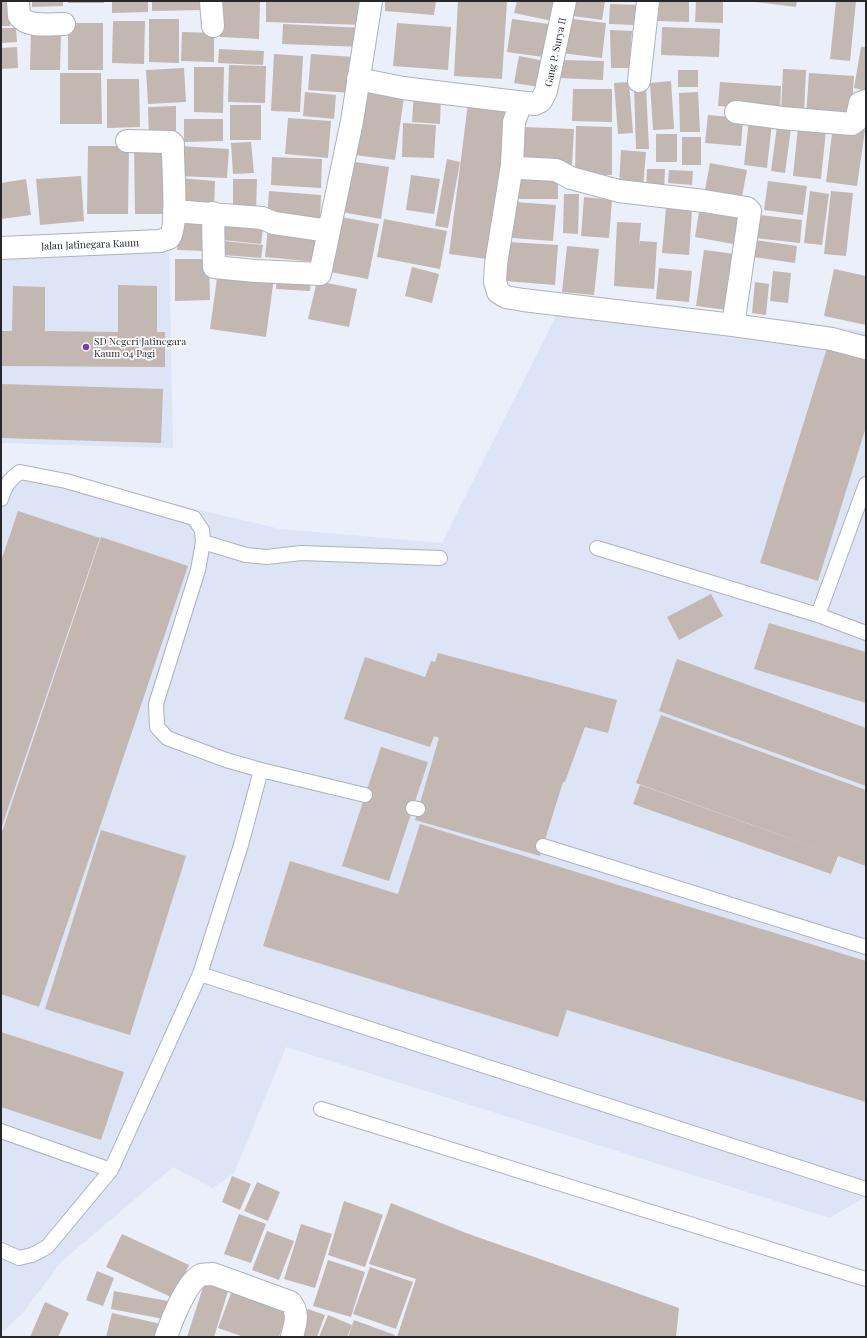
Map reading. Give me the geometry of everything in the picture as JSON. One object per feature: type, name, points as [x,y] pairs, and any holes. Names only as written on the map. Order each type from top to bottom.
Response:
[{"type":"street","points":[[18,1],[19,16],[24,21],[41,24],[64,24]]},
{"type":"street","points":[[211,1],[213,26]]},
{"type":"street","points":[[213,213],[212,266],[216,268],[316,275],[320,274],[352,121],[371,1]]},
{"type":"street","name":"Gang P. Surya II","points":[[565,1],[546,91],[531,102],[514,122],[512,165],[496,264],[495,281],[498,292],[506,297],[523,300],[733,324]]},
{"type":"street","points":[[639,81],[648,1]]},
{"type":"street","points":[[358,79],[403,88],[531,102]]},
{"type":"street","points":[[736,112],[782,118],[852,124],[856,121],[860,103],[866,101]]},
{"type":"street","points":[[127,141],[171,142],[173,144],[174,220],[213,213],[262,218],[274,223],[329,231]]},
{"type":"street","points":[[512,165],[520,168],[556,170],[571,178],[611,187],[619,191],[704,201],[749,209],[750,213],[733,324],[832,339],[866,348]]},
{"type":"street","name":"Jalan Jatinegara Kaum","points":[[1,248],[165,241],[172,235],[174,220]]},
{"type":"street","points":[[166,1337],[186,1292],[196,1279],[202,1275],[213,1274],[290,1302],[295,1308],[297,1318],[292,1337]]},
{"type":"lane","points":[[1,499],[6,486],[12,477],[20,472],[34,474],[131,498],[194,518],[202,530],[203,542],[198,570],[156,704],[157,727],[167,738],[226,760],[261,770],[365,794]]},
{"type":"lane","points":[[818,615],[866,484]]},
{"type":"lane","points":[[203,542],[246,555],[266,557],[301,553],[440,558]]},
{"type":"lane","points":[[597,548],[818,615],[866,633]]},
{"type":"lane","points":[[1,1250],[19,1258],[32,1255],[47,1247],[111,1170],[200,974],[241,845],[261,770]]},
{"type":"lane","points":[[543,846],[866,947]]},
{"type":"lane","points":[[200,974],[866,1189]]},
{"type":"lane","points":[[321,1109],[866,1279]]},
{"type":"lane","points":[[1,1131],[111,1170]]},
{"type":"shaded area","name":"SD Negeri Jatinegara Kaum 04 Pagi","points":[[169,245],[173,448],[1,443],[1,251]]},
{"type":"shaded area","points":[[563,302],[791,320],[866,332],[866,1196],[830,1218],[286,1047],[234,1173],[213,1188],[173,1167],[62,1261],[22,1314],[1,1333],[1,474],[66,478],[280,529],[442,543]]},
{"type":"building","points":[[1,1],[8,1],[10,26],[1,26]]},
{"type":"building","points":[[32,1],[63,1],[63,6],[32,7]]},
{"type":"building","points":[[68,1],[104,1],[104,3],[68,3]]},
{"type":"building","points":[[112,1],[148,1],[148,12],[112,13]]},
{"type":"building","points":[[152,1],[201,1],[202,10],[152,11]]},
{"type":"building","points":[[222,1],[260,1],[259,39],[220,37]]},
{"type":"building","points":[[266,1],[368,1],[366,25],[266,22]]},
{"type":"building","points":[[385,1],[436,1],[434,15],[385,11]]},
{"type":"building","points":[[458,1],[507,1],[502,79],[454,76]]},
{"type":"building","points":[[517,1],[562,1],[557,22],[514,13]]},
{"type":"building","points":[[567,1],[605,1],[602,20],[566,15]]},
{"type":"building","points":[[659,1],[689,1],[689,22],[658,21]]},
{"type":"building","points":[[696,1],[723,1],[723,23],[695,22]]},
{"type":"building","points":[[747,1],[797,1],[796,7]]},
{"type":"building","points":[[836,1],[856,1],[850,61],[830,59]]},
{"type":"building","points":[[610,4],[637,5],[635,25],[609,24]]},
{"type":"building","points":[[565,18],[606,23],[602,58],[561,53]]},
{"type":"building","points":[[149,19],[179,19],[179,63],[149,62]]},
{"type":"building","points":[[512,19],[556,25],[551,58],[507,52]]},
{"type":"building","points":[[113,21],[145,21],[144,64],[112,63]]},
{"type":"building","points":[[68,23],[103,23],[103,70],[68,70]]},
{"type":"building","points":[[397,23],[451,27],[448,70],[393,66]]},
{"type":"building","points":[[283,24],[364,28],[363,47],[282,44]]},
{"type":"building","points":[[662,27],[720,29],[719,57],[661,55]]},
{"type":"building","points":[[1,28],[16,28],[17,42],[1,43]]},
{"type":"building","points":[[610,30],[632,31],[629,68],[611,68]]},
{"type":"building","points":[[31,32],[61,33],[60,70],[30,70]]},
{"type":"building","points":[[182,32],[214,33],[214,62],[181,61]]},
{"type":"building","points":[[17,47],[18,68],[1,69],[1,48]]},
{"type":"building","points":[[861,47],[866,47],[866,91],[854,88]]},
{"type":"building","points":[[219,49],[264,51],[263,65],[218,63]]},
{"type":"building","points":[[274,54],[303,56],[300,112],[271,111]]},
{"type":"building","points":[[311,54],[354,57],[352,93],[308,90]]},
{"type":"building","points":[[519,56],[550,62],[545,88],[514,83]]},
{"type":"building","points":[[560,60],[604,61],[603,80],[559,78]]},
{"type":"building","points":[[229,65],[266,66],[265,103],[228,102]]},
{"type":"building","points":[[194,67],[224,67],[223,113],[194,112]]},
{"type":"building","points":[[184,68],[186,102],[148,104],[146,70]]},
{"type":"building","points":[[783,69],[806,70],[804,114],[781,113]]},
{"type":"building","points":[[678,70],[698,70],[698,87],[678,87]]},
{"type":"building","points":[[60,73],[101,73],[102,124],[60,124]]},
{"type":"building","points":[[809,73],[854,76],[851,120],[806,117]]},
{"type":"building","points":[[107,79],[139,79],[140,127],[107,128]]},
{"type":"building","points":[[671,81],[674,129],[653,130],[650,83]]},
{"type":"building","points":[[629,82],[633,133],[618,134],[614,83]]},
{"type":"building","points":[[720,82],[781,86],[780,110],[718,106]]},
{"type":"building","points":[[365,84],[405,90],[395,160],[354,155]]},
{"type":"building","points":[[634,87],[646,87],[649,149],[636,149]]},
{"type":"building","points":[[573,89],[612,89],[612,122],[572,121]]},
{"type":"building","points":[[414,91],[441,93],[440,124],[412,122]]},
{"type":"building","points":[[305,92],[336,95],[334,119],[303,116]]},
{"type":"building","points":[[698,92],[700,132],[680,132],[679,93]]},
{"type":"building","points":[[468,103],[514,109],[495,260],[449,254]]},
{"type":"building","points":[[230,105],[261,105],[261,140],[230,140]]},
{"type":"building","points":[[176,106],[176,138],[149,138],[148,107]]},
{"type":"building","points":[[708,115],[743,118],[741,146],[705,143]]},
{"type":"building","points":[[288,118],[331,121],[328,158],[285,154]]},
{"type":"building","points":[[184,119],[223,119],[223,141],[184,142]]},
{"type":"building","points":[[749,120],[772,123],[767,168],[744,165]]},
{"type":"building","points":[[403,123],[436,125],[434,158],[402,157]]},
{"type":"building","points":[[576,126],[612,127],[612,175],[575,175]]},
{"type":"building","points":[[777,126],[791,128],[785,173],[771,171]]},
{"type":"building","points":[[833,126],[865,130],[857,186],[826,182]]},
{"type":"building","points":[[524,127],[574,129],[572,165],[522,163]]},
{"type":"building","points":[[798,127],[826,130],[821,179],[793,176]]},
{"type":"building","points":[[656,134],[677,134],[677,162],[656,162]]},
{"type":"building","points":[[682,137],[701,137],[701,165],[682,165]]},
{"type":"building","points":[[251,142],[254,173],[233,174],[231,143]]},
{"type":"building","points":[[88,146],[129,146],[128,214],[87,214]]},
{"type":"building","points":[[179,146],[229,149],[227,178],[177,176]]},
{"type":"building","points":[[134,147],[167,147],[168,214],[135,214]]},
{"type":"building","points":[[621,150],[646,152],[643,188],[619,186]]},
{"type":"building","points":[[272,157],[322,159],[321,188],[271,185]]},
{"type":"building","points":[[447,159],[460,162],[448,228],[435,226]]},
{"type":"building","points":[[349,161],[389,167],[381,219],[341,212]]},
{"type":"building","points":[[710,163],[747,170],[741,202],[704,195]]},
{"type":"building","points":[[647,169],[665,169],[664,191],[646,191]]},
{"type":"building","points":[[669,170],[693,171],[692,185],[668,183]]},
{"type":"building","points":[[411,175],[440,179],[434,214],[406,210]]},
{"type":"building","points":[[516,175],[558,175],[558,199],[516,199]]},
{"type":"building","points":[[81,176],[84,221],[40,225],[36,179]]},
{"type":"building","points":[[178,178],[215,181],[214,209],[176,206]]},
{"type":"building","points":[[26,179],[31,215],[1,219],[1,183]]},
{"type":"building","points":[[233,179],[257,179],[256,212],[233,211]]},
{"type":"building","points":[[768,181],[807,186],[803,215],[764,210]]},
{"type":"building","points":[[269,191],[321,195],[320,222],[267,218]]},
{"type":"building","points":[[810,191],[829,194],[822,245],[804,243]]},
{"type":"building","points":[[831,191],[853,193],[846,256],[824,254]]},
{"type":"building","points":[[564,194],[579,194],[578,234],[563,233]]},
{"type":"building","points":[[584,197],[612,200],[609,238],[581,236]]},
{"type":"building","points":[[515,202],[556,205],[553,241],[512,238]]},
{"type":"building","points":[[666,208],[692,210],[689,255],[662,253]]},
{"type":"building","points":[[699,212],[744,219],[739,245],[695,237]]},
{"type":"building","points":[[179,213],[207,214],[205,251],[177,250]]},
{"type":"building","points":[[759,215],[802,220],[800,243],[756,238]]},
{"type":"building","points":[[341,217],[379,224],[368,279],[330,272]]},
{"type":"building","points":[[225,218],[264,222],[261,244],[223,240]]},
{"type":"building","points":[[384,219],[447,231],[440,269],[377,257]]},
{"type":"building","points":[[617,222],[641,223],[639,246],[640,241],[657,242],[654,289],[614,286]]},
{"type":"building","points":[[268,227],[319,232],[316,262],[265,257]]},
{"type":"building","points":[[755,240],[797,246],[795,263],[753,257]]},
{"type":"building","points":[[224,241],[263,245],[261,258],[223,255]]},
{"type":"building","points":[[509,242],[558,245],[555,285],[506,281]]},
{"type":"building","points":[[567,246],[599,249],[594,295],[562,292]]},
{"type":"building","points":[[704,250],[735,254],[727,310],[696,306]]},
{"type":"building","points":[[175,259],[209,259],[210,300],[175,301]]},
{"type":"building","points":[[412,267],[439,274],[432,303],[405,296]]},
{"type":"building","points":[[659,268],[692,271],[689,302],[656,299]]},
{"type":"building","points":[[834,269],[866,276],[866,325],[824,316]]},
{"type":"building","points":[[218,271],[274,278],[266,337],[210,329]]},
{"type":"building","points":[[773,271],[791,273],[788,303],[770,301]]},
{"type":"building","points":[[277,276],[311,278],[310,291],[276,289]]},
{"type":"building","points":[[317,281],[357,289],[349,327],[308,319]]},
{"type":"building","points":[[755,282],[769,284],[766,315],[752,313]]},
{"type":"building","points":[[118,285],[157,286],[157,332],[165,332],[165,367],[1,366],[1,331],[12,331],[13,286],[45,287],[45,331],[118,332]]},
{"type":"building","points":[[827,348],[866,360],[866,427],[818,581],[760,563]]},
{"type":"building","points":[[1,384],[163,389],[161,443],[1,438]]},
{"type":"building","points":[[18,511],[100,538],[1,829],[1,561]]},
{"type":"building","points":[[101,537],[188,566],[39,1007],[1,994],[1,835]]},
{"type":"building","points":[[711,594],[723,616],[679,640],[667,617]]},
{"type":"building","points":[[769,623],[866,652],[866,703],[754,669]]},
{"type":"building","points":[[438,653],[617,700],[608,733],[585,727],[565,782],[563,782],[540,856],[415,820],[439,738],[434,736],[430,747],[344,719],[365,657],[425,677],[431,661],[435,662]]},
{"type":"building","points":[[677,659],[866,728],[866,786],[659,711]]},
{"type":"building","points":[[661,715],[866,790],[866,866],[838,856],[831,874],[633,804],[640,785],[836,855],[636,783]]},
{"type":"building","points":[[381,747],[428,762],[389,881],[342,866]]},
{"type":"building","points":[[420,824],[866,961],[866,1102],[567,1010],[558,1037],[263,946],[290,861],[398,894]]},
{"type":"building","points":[[101,830],[186,856],[130,1035],[45,1009]]},
{"type":"building","points":[[1,1032],[124,1072],[101,1140],[1,1107]]},
{"type":"building","points":[[232,1176],[251,1184],[240,1210],[222,1202]]},
{"type":"building","points":[[257,1182],[280,1192],[268,1221],[244,1211]]},
{"type":"building","points":[[344,1201],[383,1215],[365,1267],[328,1255]]},
{"type":"building","points":[[391,1203],[466,1233],[679,1308],[676,1337],[397,1337],[416,1279],[369,1264]]},
{"type":"building","points":[[239,1214],[266,1224],[251,1263],[224,1254]]},
{"type":"building","points":[[301,1224],[332,1234],[315,1288],[284,1279]]},
{"type":"building","points":[[267,1231],[294,1241],[279,1280],[252,1270]]},
{"type":"building","points":[[122,1234],[189,1265],[173,1298],[106,1267]]},
{"type":"building","points":[[328,1260],[365,1272],[351,1317],[313,1306]]},
{"type":"building","points":[[370,1267],[413,1282],[396,1329],[353,1314]]},
{"type":"building","points":[[97,1271],[114,1278],[103,1306],[86,1300]]},
{"type":"building","points":[[205,1281],[229,1288],[214,1337],[187,1337]]},
{"type":"building","points":[[233,1288],[287,1311],[279,1337],[244,1337],[218,1328]]},
{"type":"building","points":[[114,1291],[168,1301],[164,1319],[111,1309]]},
{"type":"building","points":[[45,1302],[69,1313],[58,1337],[30,1337]]},
{"type":"building","points":[[308,1309],[325,1315],[317,1337],[307,1337],[299,1334]]},
{"type":"building","points":[[112,1313],[161,1324],[158,1337],[106,1337]]},
{"type":"building","points":[[328,1315],[352,1325],[347,1337],[319,1337]]},
{"type":"building","points":[[354,1320],[395,1335],[394,1337],[348,1337]]},
{"type":"place","name":"SD Negeri Jatinegara Kaum 04 Pagi","points":[[86,347]]}]
